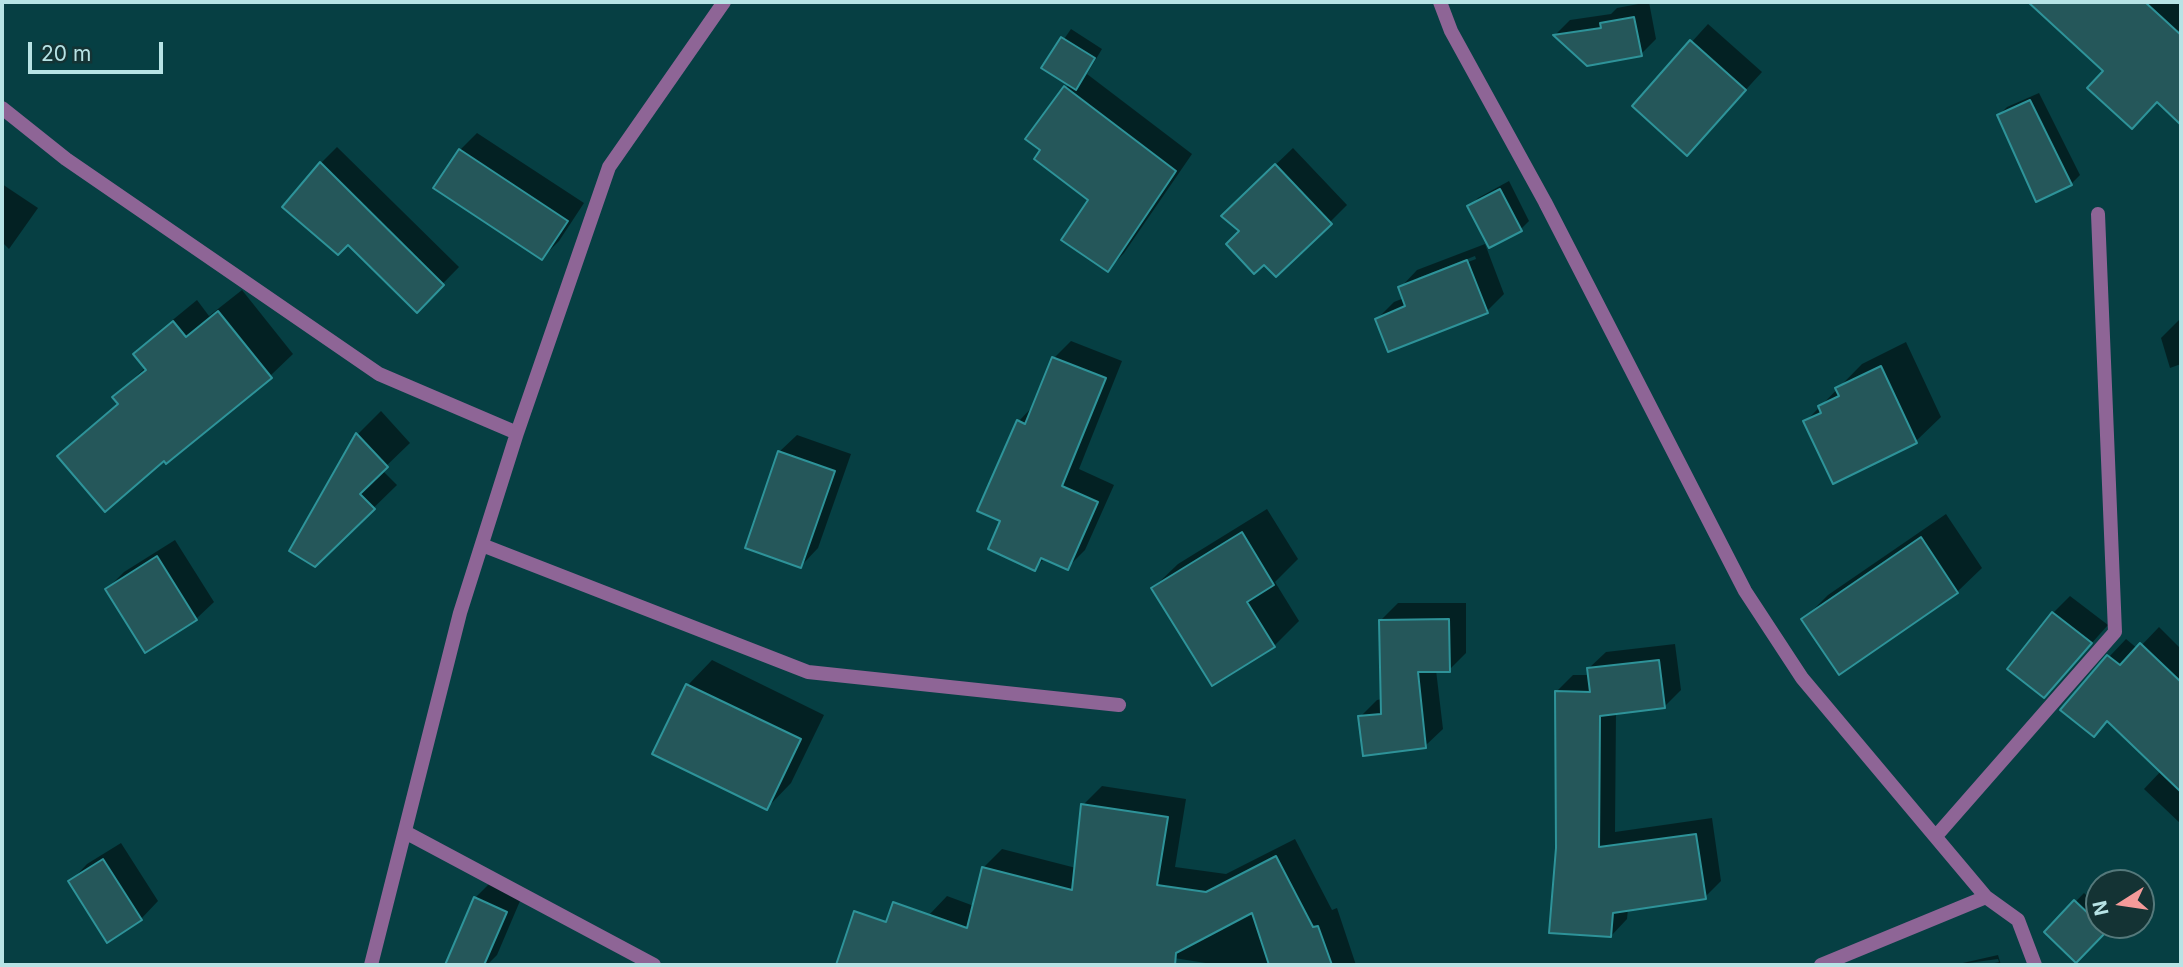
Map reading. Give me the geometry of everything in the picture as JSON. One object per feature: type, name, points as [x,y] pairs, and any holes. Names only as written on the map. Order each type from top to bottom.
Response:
[{"type":"street","points":[[371,965],[460,614],[517,433],[609,167],[724,2]]},
{"type":"street","points":[[1440,2],[1451,31],[1545,202],[1745,591],[1802,678],[1937,835],[1986,897],[2018,919],[2035,965]]},
{"type":"street","points":[[2,108],[66,159],[379,374],[517,433]]},
{"type":"street","points":[[1937,835],[2115,632],[2098,214]]},
{"type":"street","points":[[482,545],[808,671],[1119,705]]},
{"type":"street","points":[[405,832],[654,965]]},
{"type":"street","points":[[1821,965],[1986,897]]},
{"type":"building","points":[[2028,2],[2145,2],[2181,35],[2181,125],[2157,102],[2132,129],[2087,88],[2103,71]]},
{"type":"building","points":[[1634,17],[1642,56],[1587,66],[1553,35],[1601,28],[1600,23]]},
{"type":"building","points":[[1061,37],[1095,58],[1076,90],[1041,68]]},
{"type":"building","points":[[1690,40],[1746,90],[1687,156],[1632,106]]},
{"type":"building","points":[[1064,86],[1176,171],[1108,272],[1061,240],[1088,200],[1034,159],[1040,150],[1025,139]]},
{"type":"building","points":[[2030,100],[2072,185],[2036,202],[1997,115]]},
{"type":"building","points":[[459,149],[568,221],[542,260],[433,188]]},
{"type":"building","points":[[320,162],[444,285],[417,313],[348,245],[338,255],[282,207]]},
{"type":"building","points":[[1275,164],[1332,224],[1276,277],[1264,265],[1254,274],[1226,244],[1239,231],[1221,216]]},
{"type":"building","points":[[1500,189],[1522,231],[1489,248],[1467,206]]},
{"type":"building","points":[[1467,260],[1488,313],[1388,352],[1375,319],[1405,306],[1398,287]]},
{"type":"building","points":[[218,311],[272,378],[166,464],[164,461],[105,512],[57,456],[118,404],[112,397],[146,370],[133,354],[173,321],[186,337]]},
{"type":"building","points":[[1052,357],[1106,378],[1062,486],[1098,502],[1068,570],[1041,558],[1035,571],[988,549],[1000,521],[977,511],[1017,420],[1025,424]]},
{"type":"building","points":[[1881,366],[1917,443],[1833,484],[1803,421],[1821,413],[1818,406],[1839,396],[1835,388]]},
{"type":"building","points":[[356,433],[388,467],[360,494],[375,509],[315,567],[289,551]]},
{"type":"building","points":[[778,451],[835,471],[801,568],[745,548]]},
{"type":"building","points":[[1242,532],[1274,585],[1247,602],[1275,647],[1212,686],[1151,588]]},
{"type":"building","points":[[1921,537],[1958,593],[1839,675],[1801,619]]},
{"type":"building","points":[[157,556],[197,620],[145,653],[105,589]]},
{"type":"building","points":[[2052,612],[2092,643],[2044,698],[2007,669]]},
{"type":"building","points":[[1449,619],[1450,672],[1418,672],[1426,748],[1363,756],[1358,716],[1381,714],[1379,620]]},
{"type":"building","points":[[2140,643],[2181,682],[2181,792],[2107,721],[2094,737],[2060,710],[2107,655],[2120,665]]},
{"type":"building","points":[[1659,660],[1665,708],[1600,716],[1599,847],[1696,834],[1706,899],[1613,913],[1611,937],[1549,933],[1556,848],[1555,691],[1590,692],[1587,668]]},
{"type":"building","points":[[686,684],[801,739],[767,810],[652,754]]},
{"type":"building","points":[[1081,804],[1168,817],[1157,885],[1206,892],[1276,856],[1313,927],[1318,926],[1332,965],[1269,965],[1252,913],[1176,953],[1175,965],[836,965],[854,911],[886,922],[893,902],[967,928],[982,867],[1072,890]]},
{"type":"building","points":[[103,859],[142,920],[107,943],[68,881]]},
{"type":"building","points":[[474,897],[507,912],[484,965],[445,965]]},
{"type":"building","points":[[2074,900],[2085,910],[2085,939],[2099,939],[2076,963],[2044,932]]}]
